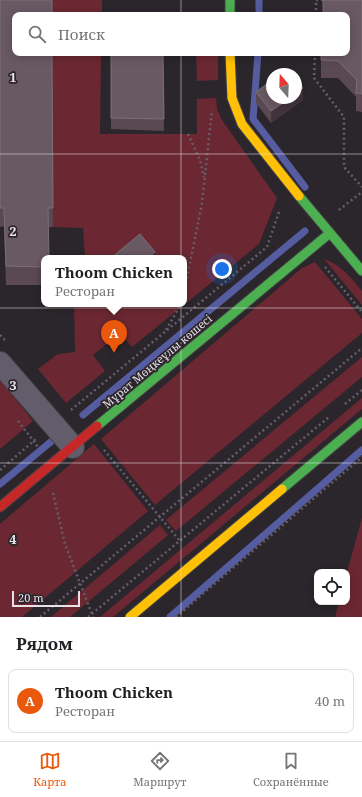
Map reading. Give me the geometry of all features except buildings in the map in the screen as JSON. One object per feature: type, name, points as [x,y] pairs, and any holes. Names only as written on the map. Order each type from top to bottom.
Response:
[{"type":"main road","points":[[230,0],[230,12]]},
{"type":"main road","points":[[230,56],[232,93],[237,114],[248,132],[321,224],[362,271]]},
{"type":"main road","name":"Мұрат Мөңкеұлы көшесі","points":[[0,507],[330,233]]},
{"type":"main road","points":[[130,617],[362,422]]},
{"type":"street","points":[[0,362],[53,426],[73,447]]},
{"type":"path","points":[[316,12],[316,0],[331,0]]},
{"type":"path","points":[[315,56],[314,78],[344,117],[344,167],[362,187]]},
{"type":"path","points":[[187,277],[205,181],[212,108]]},
{"type":"path","points":[[188,134],[200,160],[205,181]]},
{"type":"path","points":[[0,470],[267,247],[289,184]]},
{"type":"path","points":[[321,224],[362,192]]},
{"type":"path","points":[[324,266],[362,312]]},
{"type":"path","points":[[164,332],[179,307]]},
{"type":"path","points":[[40,617],[362,348]]},
{"type":"path","points":[[344,405],[362,390]]},
{"type":"path","points":[[88,617],[92,616],[332,415]]},
{"type":"path","points":[[34,441],[41,450],[48,468],[62,533],[92,616]]},
{"type":"path","points":[[102,448],[180,541]]},
{"type":"path","points":[[176,617],[362,457]]},
{"type":"shaded area","points":[[52,0],[102,0],[102,12],[52,12]]},
{"type":"shaded area","points":[[52,56],[101,56],[100,134],[197,134],[197,99],[216,98],[217,109],[222,120],[277,198],[259,244],[187,302],[187,255],[85,255],[83,228],[53,227]]},
{"type":"shaded area","points":[[196,56],[218,56],[218,80],[197,81]]},
{"type":"shaded area","points":[[324,259],[341,268],[362,291],[362,305]]},
{"type":"shaded area","points":[[315,262],[362,319],[362,333],[155,505],[101,439],[302,268]]},
{"type":"shaded area","points":[[74,307],[181,307],[132,347],[120,333],[93,355],[105,371],[66,403],[38,369],[58,354],[75,352]]},
{"type":"shaded area","points":[[362,357],[362,377],[176,531],[166,520]]},
{"type":"shaded area","points":[[0,380],[33,421],[0,449]]},
{"type":"shaded area","points":[[362,398],[362,409],[113,617],[100,617]]},
{"type":"shaded area","points":[[94,444],[148,511],[22,617],[0,617],[0,524]]},
{"type":"shaded area","points":[[362,518],[362,617],[335,617],[338,605],[350,605],[350,569],[348,569]]},
{"type":"shaded area","points":[[160,525],[168,535],[70,617],[51,617]]},
{"type":"waterway","points":[[259,0],[259,12]]},
{"type":"waterway","points":[[258,56],[253,119],[305,187]]},
{"type":"waterway","points":[[83,415],[305,231]]},
{"type":"waterway","points":[[0,484],[53,440]]},
{"type":"waterway","points":[[170,617],[362,450]]},
{"type":"traffic: fast","points":[[230,0],[230,12]]},
{"type":"traffic: fast","points":[[299,196],[362,271]]},
{"type":"traffic: fast","points":[[97,426],[330,233]]},
{"type":"traffic: fast","points":[[282,489],[362,422]]},
{"type":"traffic: slow","points":[[230,56],[232,98],[242,124],[299,196]]},
{"type":"traffic: slow","points":[[130,617],[282,489]]},
{"type":"traffic: jam","points":[[0,507],[97,426]]},
{"type":"place","name":"Thoom Chicken","points":[[114,353]]}]
